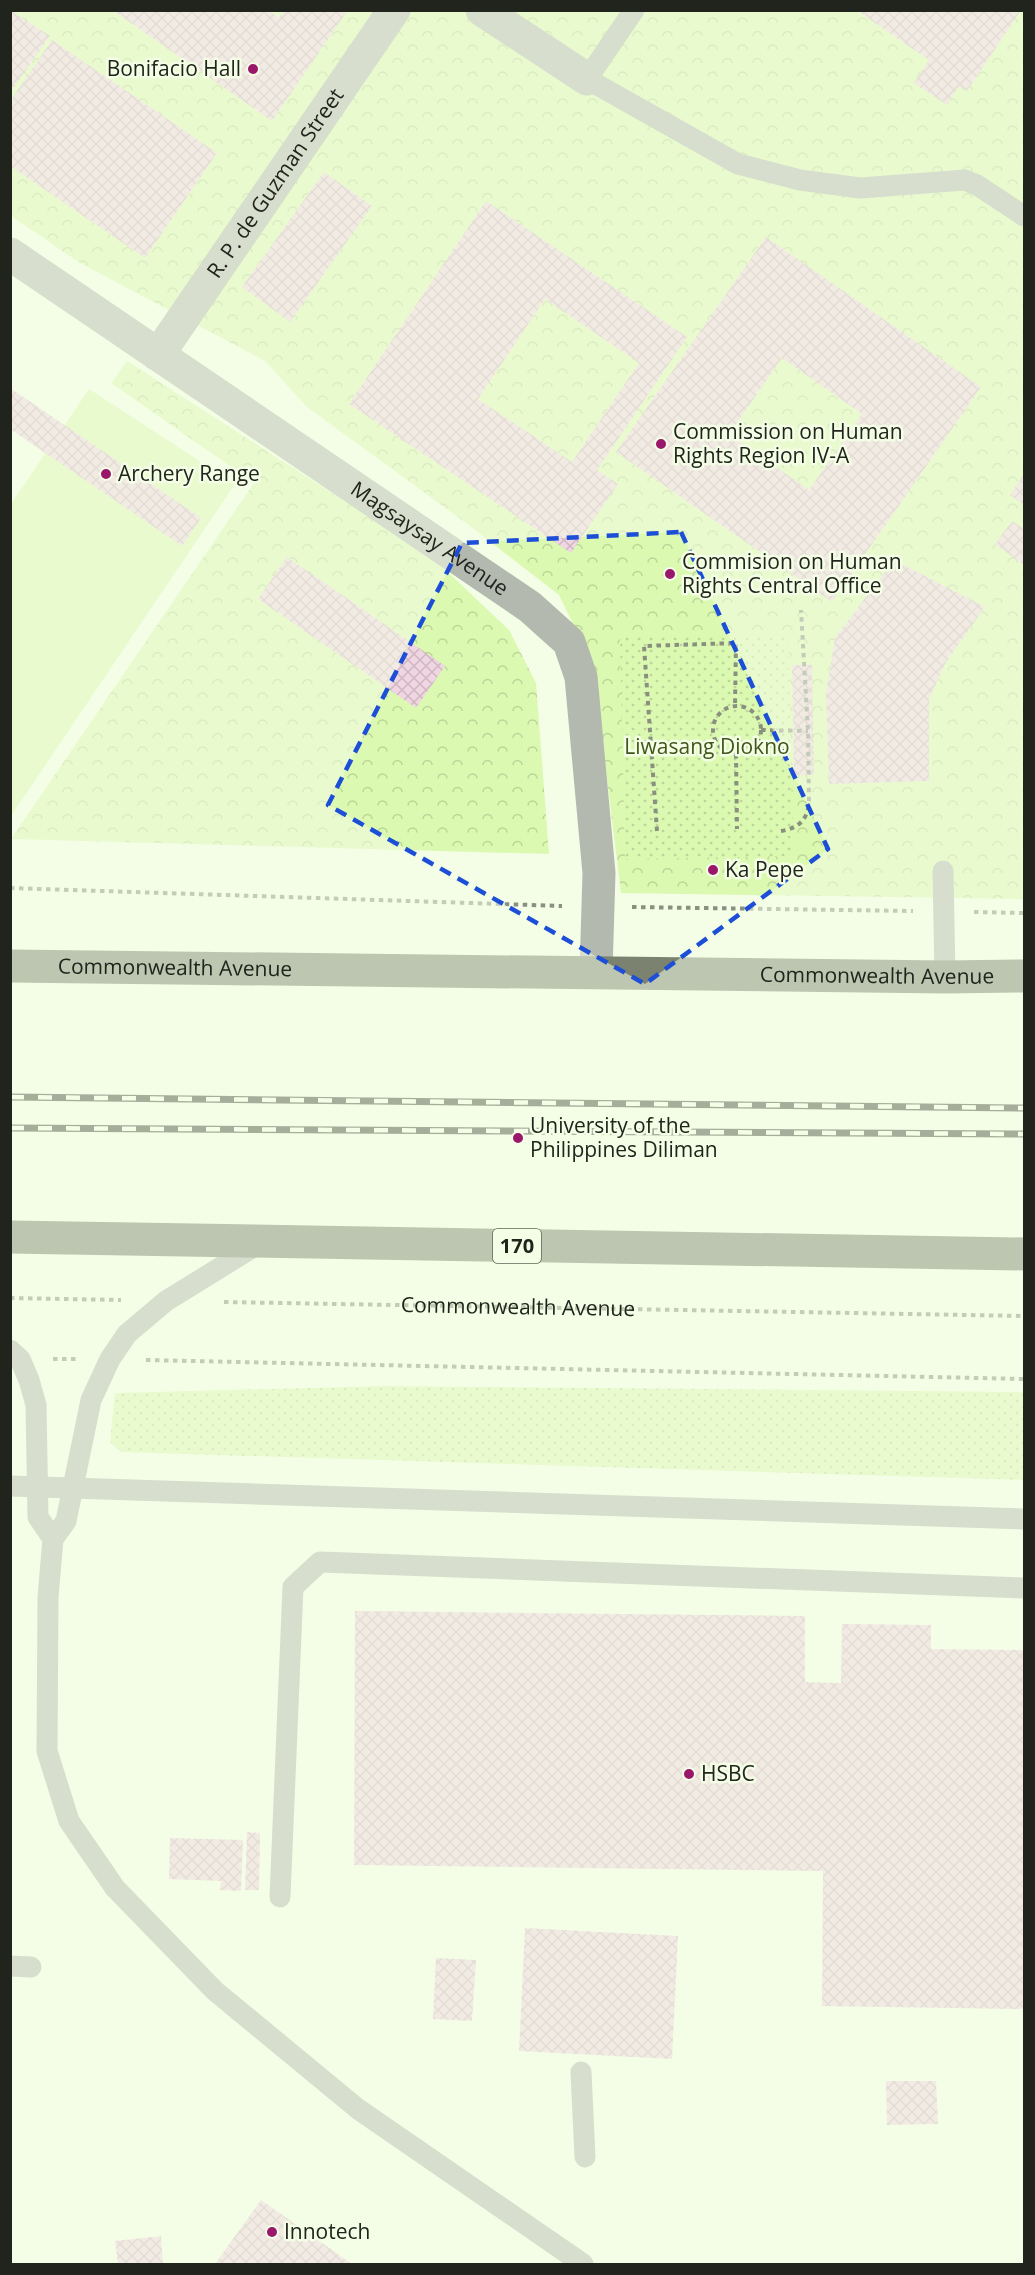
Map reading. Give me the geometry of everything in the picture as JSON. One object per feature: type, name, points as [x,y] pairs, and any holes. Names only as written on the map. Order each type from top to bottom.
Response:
[{"type":"main road","name":"Commonwealth Avenue","points":[[10,966],[1024,976]]},
{"type":"main road","name":"170","points":[[10,1237],[1024,1254]]},
{"type":"street","name":"R. P. de Guzman Street","points":[[158,355],[394,10]]},
{"type":"street","points":[[482,10],[587,80]]},
{"type":"street","name":"Magsaysay Avenue","points":[[10,254],[530,607],[569,642],[581,676],[596,831],[599,873],[596,972]]},
{"type":"lane","points":[[634,10],[587,80],[738,164],[800,180],[860,188],[965,180],[977,185],[1024,216]]},
{"type":"lane","points":[[943,871],[945,977]]},
{"type":"lane","points":[[262,1242],[166,1301],[127,1334],[110,1359],[91,1400],[66,1521],[53,1539],[48,1597],[46,1751],[69,1821],[115,1888],[215,1992],[358,2109],[583,2265]]},
{"type":"lane","points":[[15,1355],[29,1380],[36,1405],[38,1517],[53,1539]]},
{"type":"lane","points":[[10,1486],[1024,1519]]},
{"type":"lane","points":[[280,1897],[293,1587],[320,1562],[1024,1588]]},
{"type":"lane","points":[[581,2073],[585,2157]]},
{"type":"path","points":[[781,831],[792,829],[802,823],[808,814],[808,731],[801,610]]},
{"type":"path","points":[[657,831],[644,646],[736,643],[735,706]]},
{"type":"path","points":[[735,706],[743,706],[757,715],[761,730],[756,745],[744,753],[736,754],[721,748],[713,734],[716,718],[721,712],[735,706]]},
{"type":"path","points":[[761,730],[808,731]]},
{"type":"path","points":[[736,754],[737,829]]},
{"type":"path","points":[[10,888],[598,907],[1024,913]]},
{"type":"path","name":"Commonwealth Avenue","points":[[10,1298],[1024,1316]]},
{"type":"path","points":[[15,1355],[1024,1379]]},
{"type":"highlighted area","points":[[681,532],[828,849],[645,984],[328,805],[462,543]]},
{"type":"green space","points":[[10,11],[1024,11],[1024,899],[621,893],[593,665],[559,595],[466,523],[307,407],[265,361],[80,263],[11,216]]},
{"type":"green space","points":[[127,361],[433,558],[509,630],[536,683],[549,854],[11,839],[254,483],[111,383]]},
{"type":"green space","points":[[89,389],[235,484],[11,816],[11,504]]},
{"type":"green space","name":"Liwasang Diokno","points":[[788,634],[793,856],[625,859],[620,637]]},
{"type":"green space","points":[[384,1386],[1024,1392],[1024,1480],[121,1452],[110,1442],[115,1393]]},
{"type":"building","points":[[10,10],[50,36],[10,93]]},
{"type":"building","name":"Bonifacio Hall","points":[[112,10],[268,10],[279,18],[283,10],[348,10],[272,121]]},
{"type":"building","points":[[856,10],[1021,10],[967,91],[959,86],[947,105],[914,83],[929,60]]},
{"type":"building","points":[[52,40],[217,153],[145,258],[10,166],[10,101]]},
{"type":"building","points":[[324,172],[372,206],[290,322],[242,287]]},
{"type":"building","points":[[486,201],[687,337],[597,470],[618,484],[571,553],[349,404]],"holes":[[[545,299],[639,363],[572,462],[478,399]]]},
{"type":"building","points":[[766,237],[981,387],[832,602],[616,452]],"holes":[[[782,358],[862,414],[809,490],[729,434]]]},
{"type":"building","name":"Archery Range","points":[[10,388],[201,518],[182,546],[10,429]]},
{"type":"building","points":[[1024,474],[1024,505],[1010,495]]},
{"type":"building","points":[[1012,521],[1024,529],[1024,565],[995,544]]},
{"type":"building","points":[[287,557],[445,666],[416,708],[258,599]]},
{"type":"building","points":[[894,560],[985,607],[946,662],[929,699],[929,781],[829,784],[826,693],[835,638]]},
{"type":"building","points":[[792,665],[812,665],[814,775],[794,775]]},
{"type":"building","name":"HSBC","points":[[355,1611],[805,1616],[805,1682],[841,1683],[842,1624],[931,1625],[931,1649],[1024,1650],[1024,2009],[822,2006],[823,1871],[354,1865]]},
{"type":"building","points":[[247,1832],[260,1833],[259,1890],[245,1890]]},
{"type":"building","points":[[170,1838],[243,1840],[241,1891],[220,1890],[221,1881],[169,1879]]},
{"type":"building","points":[[525,1928],[678,1936],[672,2059],[519,2051]]},
{"type":"building","points":[[436,1958],[476,1960],[472,2021],[433,2019]]},
{"type":"building","points":[[886,2081],[936,2081],[938,2124],[887,2125]]},
{"type":"building","name":"Innotech","points":[[261,2200],[352,2264],[215,2264]]},
{"type":"building","points":[[161,2236],[163,2264],[118,2264],[115,2241]]},
{"type":"railway","points":[[10,1097],[1024,1108]]},
{"type":"railway","points":[[10,1128],[1024,1134]]},
{"type":"place","name":"Bonifacio Hall","points":[[253,69]]},
{"type":"place","name":"Commission on Human Rights Region IV-A","points":[[661,444]]},
{"type":"place","name":"Archery Range","points":[[106,474]]},
{"type":"place","name":"Commision on Human Rights Central Office","points":[[670,574]]},
{"type":"place","name":"Ka Pepe","points":[[713,870]]},
{"type":"place","name":"University of the Philippines Diliman","points":[[518,1138]]},
{"type":"place","name":"HSBC","points":[[689,1774]]},
{"type":"place","name":"Innotech","points":[[272,2232]]}]
